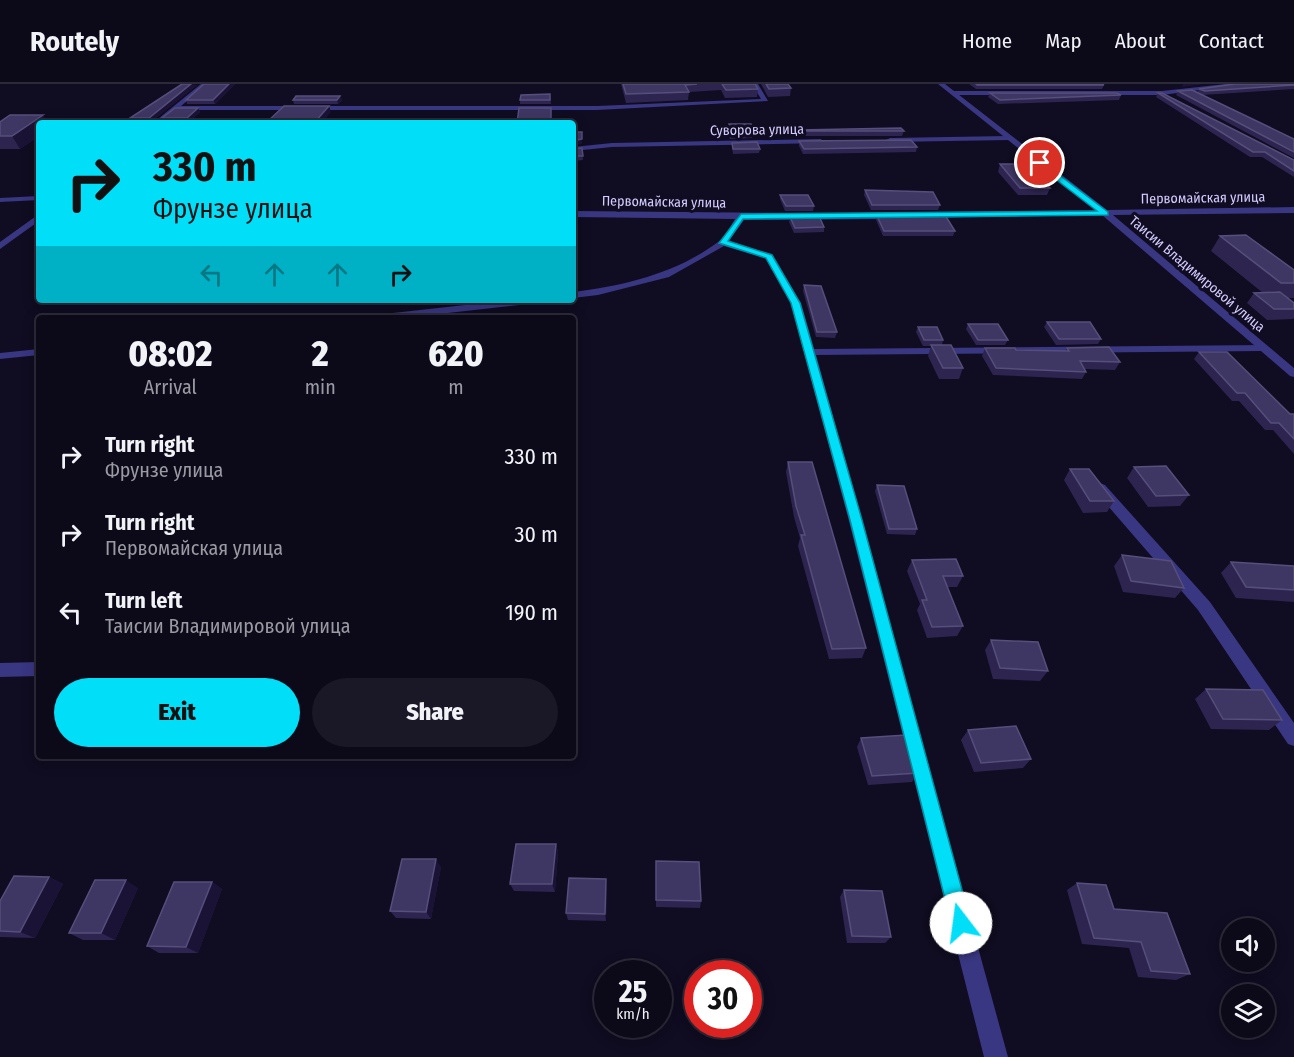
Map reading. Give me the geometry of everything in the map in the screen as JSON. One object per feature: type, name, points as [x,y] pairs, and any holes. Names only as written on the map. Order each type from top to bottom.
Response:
[{"type":"street","points":[[160,120],[205,84]]},
{"type":"street","points":[[175,108],[466,112],[765,101],[754,84]]},
{"type":"street","name":"Таисии Владимировой улица","points":[[941,84],[1105,213],[1294,374]]},
{"type":"street","points":[[953,93],[1162,93],[1243,84]]},
{"type":"street","points":[[1162,93],[1172,99]]},
{"type":"street","points":[[885,140],[1007,138]]},
{"type":"street","name":"Суворова улица","points":[[576,149],[612,145],[828,141]]},
{"type":"street","points":[[0,200],[36,198]]},
{"type":"street","name":"Первомайская улица","points":[[921,215],[1294,210]]},
{"type":"street","name":"Первомайская улица","points":[[576,214],[741,217],[909,216]]},
{"type":"street","points":[[576,295],[597,292],[666,275],[723,243],[741,217]]},
{"type":"street","points":[[0,246],[36,220]]},
{"type":"street","points":[[723,243],[769,256],[795,303],[856,520],[996,1057]]},
{"type":"street","points":[[402,315],[510,303]]},
{"type":"street","points":[[809,352],[1263,348]]},
{"type":"street","points":[[0,356],[36,352]]},
{"type":"street","points":[[1092,478],[1204,606],[1294,738]]},
{"type":"street","points":[[0,670],[36,669]]},
{"type":"building","points":[[182,84],[191,84],[149,118],[130,118]]},
{"type":"building","points":[[204,84],[229,84],[213,100],[186,100]]},
{"type":"building","points":[[623,84],[697,84],[685,85],[689,92],[626,94]]},
{"type":"building","points":[[722,84],[755,84],[758,89],[726,90]]},
{"type":"building","points":[[766,84],[788,84],[791,88],[769,89]]},
{"type":"building","points":[[1102,84],[1104,85],[977,85]]},
{"type":"building","points":[[1235,84],[1294,85],[1205,91],[1199,89]]},
{"type":"building","points":[[1192,90],[1294,139],[1294,152],[1178,91]]},
{"type":"building","points":[[990,93],[1117,93],[1121,95],[1000,100]]},
{"type":"building","points":[[1158,93],[1294,160],[1294,171],[1265,152],[1253,152]]},
{"type":"building","points":[[550,94],[550,100],[520,100],[521,95]]},
{"type":"building","points":[[296,96],[340,96],[337,100],[293,100]]},
{"type":"building","points":[[284,106],[329,106],[317,120],[269,120]]},
{"type":"building","points":[[175,108],[198,108],[187,118],[162,118]]},
{"type":"building","points":[[519,108],[551,108],[551,120],[517,120]]},
{"type":"building","points":[[10,115],[43,115],[12,136],[0,136],[0,122]]},
{"type":"building","points":[[729,124],[751,124],[753,129],[730,130]]},
{"type":"building","points":[[901,128],[904,131],[799,131]]},
{"type":"building","points":[[576,132],[582,132],[582,139],[576,140]]},
{"type":"building","points":[[911,140],[917,147],[804,149],[799,141]]},
{"type":"building","points":[[757,142],[760,149],[733,149],[732,143]]},
{"type":"building","points":[[582,148],[583,156],[576,156],[576,149]]},
{"type":"building","points":[[1000,164],[1028,164],[1050,188],[1020,188]]},
{"type":"building","points":[[865,190],[933,192],[940,205],[872,205]]},
{"type":"building","points":[[780,195],[808,195],[814,206],[786,206]]},
{"type":"building","points":[[945,215],[955,231],[884,231],[877,216]]},
{"type":"building","points":[[819,216],[824,227],[795,228],[790,217]]},
{"type":"building","points":[[1246,235],[1294,270],[1294,283],[1281,283],[1220,236]]},
{"type":"building","points":[[804,285],[821,286],[837,332],[817,332]]},
{"type":"building","points":[[1280,292],[1294,303],[1294,309],[1274,309],[1254,293]]},
{"type":"building","points":[[1047,322],[1090,322],[1101,339],[1059,339]]},
{"type":"building","points":[[968,324],[998,324],[1008,340],[978,340]]},
{"type":"building","points":[[918,327],[937,327],[943,340],[924,340]]},
{"type":"building","points":[[931,345],[951,345],[963,368],[943,368]]},
{"type":"building","points":[[1109,347],[1120,362],[1080,361],[1086,372],[996,368],[985,348],[1069,351],[1067,348]]},
{"type":"building","points":[[1199,352],[1227,352],[1290,414],[1294,414],[1294,439],[1279,423],[1271,423],[1245,393],[1237,393]]},
{"type":"building","points":[[788,462],[812,462],[866,648],[832,649],[801,535],[805,535],[796,506]]},
{"type":"building","points":[[1166,466],[1189,495],[1156,496],[1134,467]]},
{"type":"building","points":[[1070,469],[1089,469],[1114,501],[1090,501]]},
{"type":"building","points":[[877,485],[904,486],[917,529],[889,529]]},
{"type":"building","points":[[1122,555],[1171,561],[1184,588],[1131,581]]},
{"type":"building","points":[[956,559],[963,576],[943,576],[963,626],[932,627],[922,600],[927,600],[912,560]]},
{"type":"building","points":[[1231,562],[1294,566],[1294,590],[1246,587]]},
{"type":"building","points":[[991,640],[1038,642],[1048,671],[1000,668]]},
{"type":"building","points":[[1206,689],[1263,690],[1282,720],[1223,719]]},
{"type":"building","points":[[1016,726],[1031,759],[981,763],[968,730]]},
{"type":"building","points":[[906,735],[918,773],[872,776],[861,738]]},
{"type":"building","points":[[516,844],[556,844],[552,884],[510,884]]},
{"type":"building","points":[[402,859],[436,859],[426,912],[390,911]]},
{"type":"building","points":[[656,861],[699,862],[701,901],[656,900]]},
{"type":"building","points":[[14,876],[49,877],[20,932],[0,931],[0,901]]},
{"type":"building","points":[[569,878],[606,879],[605,914],[566,913]]},
{"type":"building","points":[[95,880],[126,880],[101,933],[69,933]]},
{"type":"building","points":[[174,882],[212,882],[186,947],[147,946]]},
{"type":"building","points":[[1077,883],[1106,885],[1114,909],[1167,913],[1190,974],[1151,971],[1141,942],[1094,938]]},
{"type":"building","points":[[844,890],[882,891],[891,937],[852,936]]},
{"type":"route","points":[[961,923],[856,520],[795,303],[769,256],[723,243],[741,217],[1105,213],[1040,163]]}]
